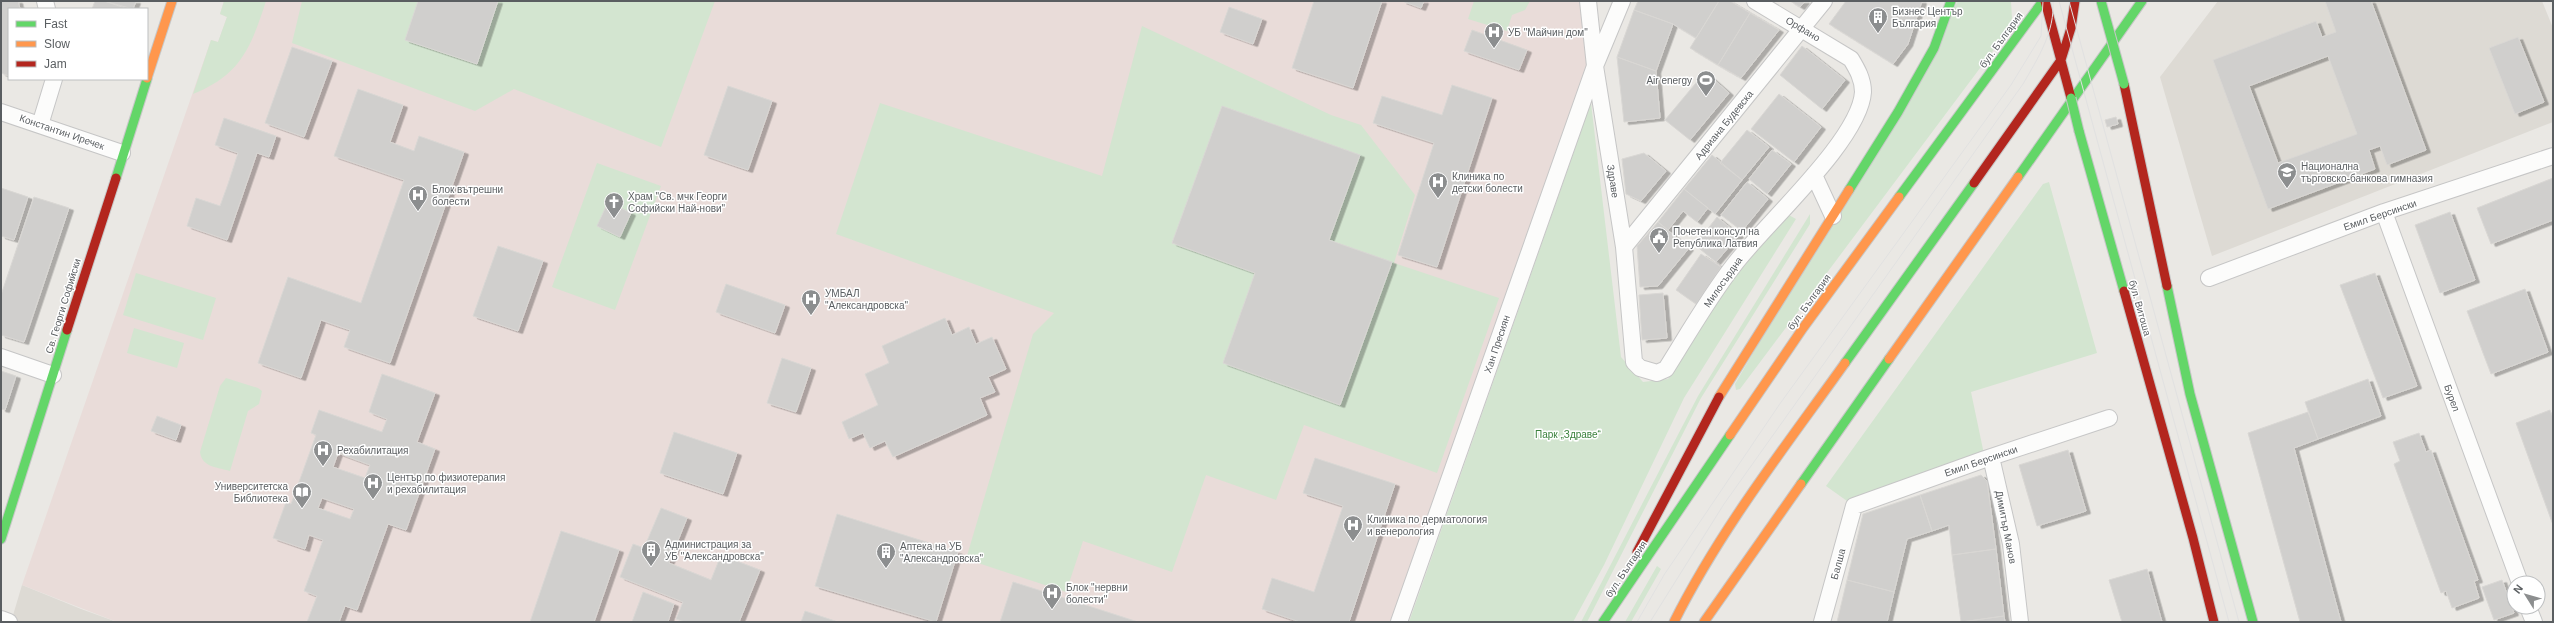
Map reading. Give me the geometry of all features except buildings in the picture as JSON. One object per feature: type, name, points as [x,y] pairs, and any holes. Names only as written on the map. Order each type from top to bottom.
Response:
[{"type":"main road","name":"Св. Георги Софийски","points":[[148,75],[172,1]]},
{"type":"main road","points":[[1603,622],[1651,523],[1729,379],[1898,112],[1934,48],[1950,1]]},
{"type":"main road","name":"бул. Витоша","points":[[2044,1],[2193,538],[2214,622]]},
{"type":"main road","name":"бул. България","points":[[1603,622],[1803,328],[2044,1]]},
{"type":"main road","points":[[1674,622],[1739,512],[1860,340],[2061,60],[2071,28],[2075,1]]},
{"type":"main road","points":[[2101,1],[2124,84],[2190,394],[2254,622]]},
{"type":"main road","points":[[1704,622],[2142,1]]},
{"type":"main road","name":"Св. Георги Софийски","points":[[1,539],[146,80]]},
{"type":"street","name":"Здраве","points":[[1588,1],[1595,66],[1624,247],[1634,362]]},
{"type":"street","name":"Хан Пресиян","points":[[1399,622],[1595,66],[1622,1]]},
{"type":"street","name":"Орфано","points":[[1755,1],[1851,58]]},
{"type":"street","name":"Адриана Будевска","points":[[1624,247],[1803,29],[1824,1]]},
{"type":"street","name":"Милосърдна","points":[[1634,362],[1640,368],[1649,372],[1657,373],[1666,369],[1734,265],[1814,175],[1847,130],[1858,110],[1863,92],[1860,73],[1851,58]]},
{"type":"street","points":[[40,125],[54,80]]},
{"type":"street","name":"Константин Иречек","points":[[1,112],[122,153]]},
{"type":"street","name":"Емил Берсински","points":[[2209,278],[2384,212],[2553,156]]},
{"type":"street","points":[[1814,175],[1833,216]]},
{"type":"street","name":"Бурел","points":[[2384,212],[2517,575]]},
{"type":"street","points":[[1,357],[53,375]]},
{"type":"street","name":"Емил Берсински","points":[[1854,506],[1991,457],[2109,418]]},
{"type":"street","name":"Димитър Манов","points":[[1991,457],[2011,544],[2020,622]]},
{"type":"street","name":"Балша","points":[[1822,622],[1854,506]]},
{"type":"street","points":[[1,619],[9,622]]},
{"type":"shaded area","name":"УМБАЛ \"Александровска\"","points":[[224,1],[1588,1],[1595,66],[1399,622],[117,622],[22,585],[211,40],[218,42],[227,17],[220,14]]},
{"type":"shaded area","name":"Национална търговско-банкова гимназия","points":[[2218,1],[2542,1],[2553,28],[2553,122],[2212,256],[2160,77]]},
{"type":"shaded area","points":[[22,585],[81,609],[117,622],[11,622]]},
{"type":"green space","points":[[224,1],[266,1],[255,32],[242,58],[223,78],[193,94],[211,40],[218,42],[227,17],[220,14]]},
{"type":"green space","points":[[302,1],[715,1],[661,147],[514,89],[475,111],[292,43]]},
{"type":"green space","points":[[1474,1],[1530,1],[1525,10],[1512,15],[1507,31],[1468,19]]},
{"type":"green space","points":[[1958,1],[2011,1],[2012,19],[1998,44],[1740,389],[1736,390],[1735,384]]},
{"type":"green space","points":[[1142,26],[1331,115],[1361,125],[1415,195],[1394,263],[1499,298],[1437,473],[1304,425],[1276,500],[1206,475],[1172,572],[1083,541],[1066,592],[966,559],[1033,334],[1054,313],[836,234],[880,103],[1102,176]]},
{"type":"green space","name":"Парк „Здраве“","points":[[1591,103],[1621,357],[1643,382],[1668,379],[1722,293],[1787,214],[1796,219],[1684,398],[1604,565],[1573,622],[1409,622]]},
{"type":"green space","points":[[597,163],[661,186],[615,310],[552,287]]},
{"type":"green space","points":[[2049,182],[2097,353],[1971,392],[1985,459],[1854,506],[1826,486],[2043,184]]},
{"type":"green space","points":[[1810,214],[1810,224],[1701,398],[1587,622],[1581,622],[1698,396]]},
{"type":"green space","points":[[136,273],[216,298],[203,340],[123,315]]},
{"type":"green space","points":[[134,328],[184,343],[177,368],[127,353]]},
{"type":"green space","points":[[226,378],[258,388],[262,391],[259,404],[248,411],[230,471],[210,466],[201,457],[200,452],[220,386]]},
{"type":"green space","points":[[1657,566],[1661,569],[1631,622],[1625,622]]},
{"type":"tram line","points":[[1637,622],[1664,575],[1779,405],[2011,85],[2041,36],[2043,1]]},
{"type":"tram line","points":[[1650,622],[1724,504],[2023,84],[2040,54],[2048,34],[2053,12],[2053,1]]},
{"type":"tram line","points":[[2059,1],[2229,622]]},
{"type":"tram line","points":[[2069,1],[2239,622]]},
{"type":"traffic: fast","points":[[1849,190],[1898,112],[1934,48],[1951,1]]},
{"type":"traffic: fast","points":[[1899,197],[2043,1]]},
{"type":"traffic: fast","points":[[2101,1],[2124,84]]},
{"type":"traffic: fast","points":[[2018,177],[2142,1]]},
{"type":"traffic: fast","points":[[116,178],[147,80]]},
{"type":"traffic: fast","points":[[2071,98],[2079,131]]},
{"type":"traffic: fast","points":[[2079,131],[2124,291]]},
{"type":"traffic: fast","points":[[1845,363],[1974,183]]},
{"type":"traffic: fast","points":[[2167,286],[2190,394],[2253,622]]},
{"type":"traffic: fast","points":[[1,539],[67,330]]},
{"type":"traffic: fast","points":[[1801,484],[1889,359]]},
{"type":"traffic: fast","points":[[1603,622],[1730,435]]},
{"type":"traffic: slow","points":[[148,75],[172,1]]},
{"type":"traffic: slow","points":[[1889,359],[2018,177]]},
{"type":"traffic: slow","points":[[1719,397],[1849,190]]},
{"type":"traffic: slow","points":[[1730,435],[1803,328],[1899,197]]},
{"type":"traffic: slow","points":[[1674,622],[1692,588],[1732,522],[1845,363]]},
{"type":"traffic: slow","points":[[1704,622],[1801,484]]},
{"type":"traffic: jam","points":[[2045,1],[2071,98]]},
{"type":"traffic: jam","points":[[1974,183],[2061,60],[2071,28],[2075,1]]},
{"type":"traffic: jam","points":[[2124,84],[2167,286]]},
{"type":"traffic: jam","points":[[67,330],[116,178]]},
{"type":"traffic: jam","points":[[2124,291],[2193,538],[2214,622]]},
{"type":"traffic: jam","points":[[1637,552],[1719,397]]},
{"type":"place","name":"Бизнес Център България","points":[[1878,34]]},
{"type":"place","name":"УБ \"Майчин дом\"","points":[[1494,49]]},
{"type":"place","name":"Air energy","points":[[1706,97]]},
{"type":"place","name":"Национална търговско-банкова гимназия","points":[[2287,189]]},
{"type":"place","name":"Клиника по детски болести","points":[[1438,199]]},
{"type":"place","name":"Блок вътрешни болести","points":[[418,212]]},
{"type":"place","name":"Храм \"Св. мчк Георги Софийски Най-нови\"","points":[[614,219]]},
{"type":"place","name":"Почетен консул на Република Латвия","points":[[1659,254]]},
{"type":"place","name":"УМБАЛ \"Александровска\"","points":[[811,316]]},
{"type":"place","name":"Рехабилитация","points":[[323,467]]},
{"type":"place","name":"Център по физиотерапия и рехабилитация","points":[[373,500]]},
{"type":"place","name":"Университетска Библиотека","points":[[302,509]]},
{"type":"place","name":"Клиника по дерматология и венерология","points":[[1353,542]]},
{"type":"place","name":"Администрация за УБ \"Александровска\"","points":[[651,567]]},
{"type":"place","name":"Аптека на УБ \"Александровска\"","points":[[886,569]]},
{"type":"place","name":"Блок \"нервни болести\"","points":[[1052,610]]}]
